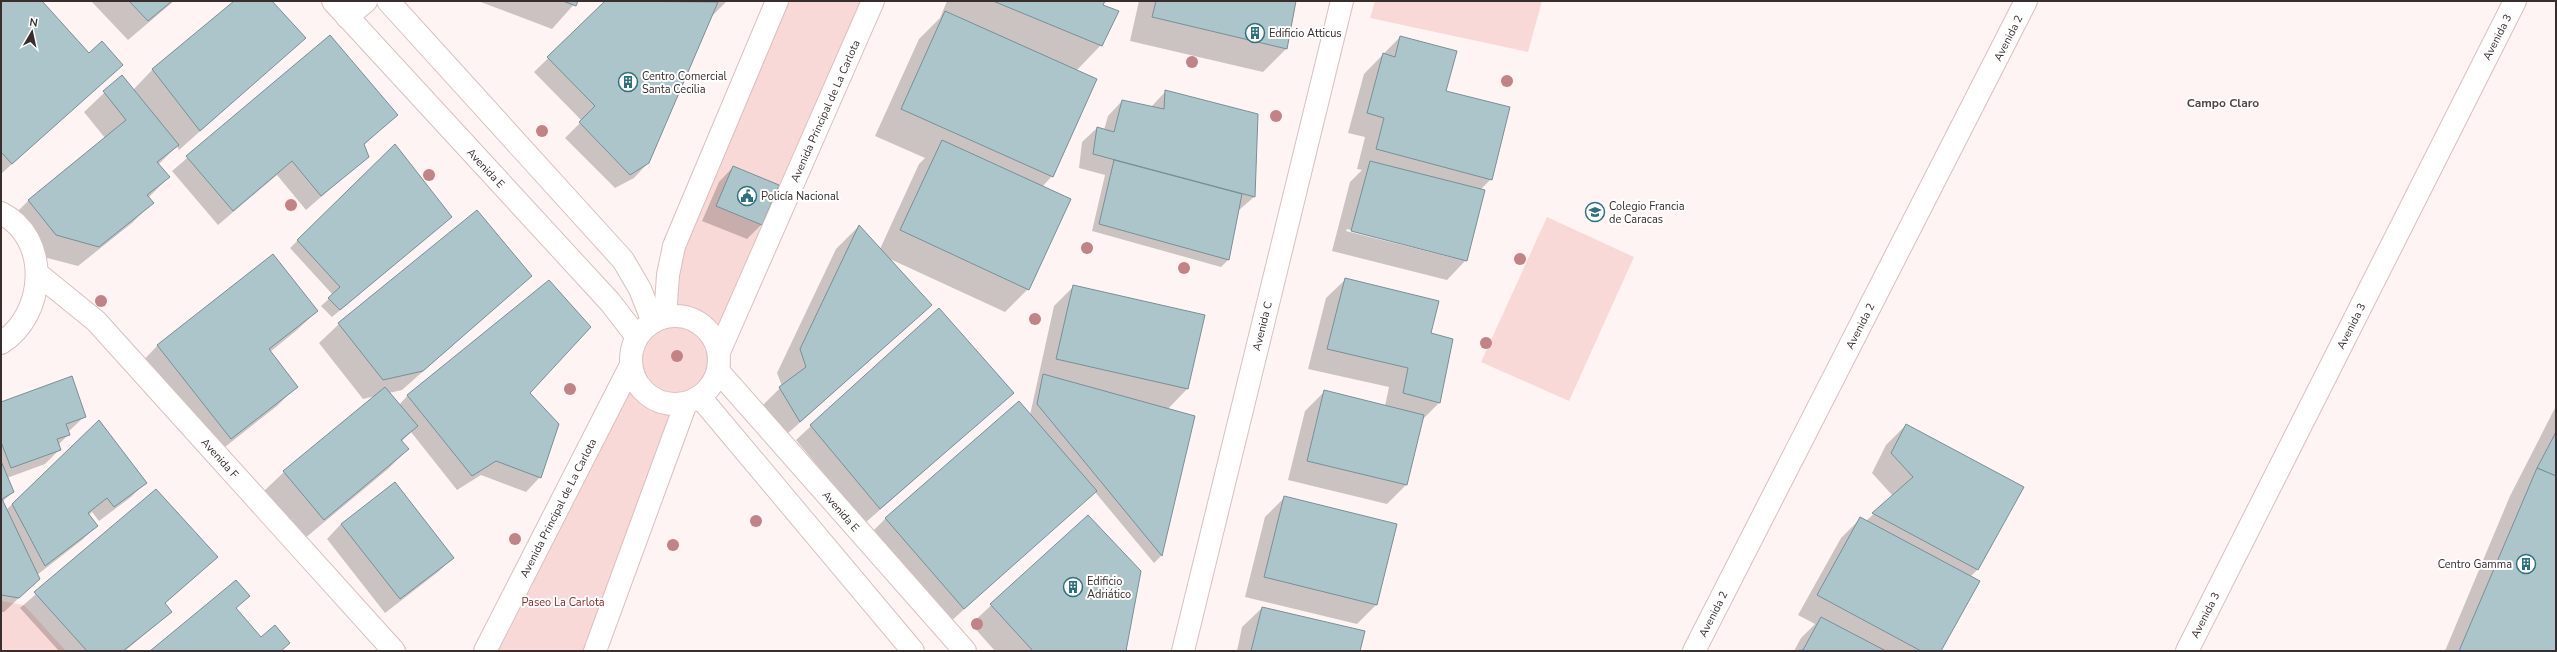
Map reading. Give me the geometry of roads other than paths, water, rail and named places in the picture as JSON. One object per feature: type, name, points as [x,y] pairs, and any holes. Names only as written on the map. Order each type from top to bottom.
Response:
[{"type":"street","name":"Avenida E","points":[[333,1],[610,302],[637,336]]},
{"type":"street","points":[[347,17],[366,1]]},
{"type":"street","points":[[388,1],[623,260],[659,319]]},
{"type":"street","points":[[659,319],[674,246],[777,1]]},
{"type":"street","name":"Avenida Principal de La Carlota","points":[[719,362],[873,1]]},
{"type":"street","name":"Avenida C","points":[[1183,651],[1342,1]]},
{"type":"street","name":"Avenida 2","points":[[1694,651],[2026,1]]},
{"type":"street","name":"Avenida 3","points":[[2187,651],[2515,1]]},
{"type":"street","points":[[1,213],[22,232],[33,252],[38,274],[35,297],[26,319],[10,337],[1,343]]},
{"type":"street","name":"Avenida F","points":[[38,274],[96,322],[394,651]]},
{"type":"street","points":[[685,317],[695,320],[711,333],[719,362],[712,386],[693,400],[669,404],[653,399],[636,381],[631,365],[632,350],[637,336],[659,319],[685,317]]},
{"type":"street","name":"Avenida E","points":[[719,362],[965,651]]},
{"type":"street","name":"Avenida Principal de La Carlota","points":[[485,651],[631,365]]},
{"type":"street","points":[[595,651],[693,400]]},
{"type":"street","points":[[693,400],[913,651]]},
{"type":"place","name":"Edificio Atticus","points":[[1255,33]]},
{"type":"place","name":"Centro Comercial Santa Cecilia","points":[[628,82]]},
{"type":"place","name":"Policía Nacional","points":[[747,196]]},
{"type":"place","name":"Colegio Francia de Caracas","points":[[1595,212]]},
{"type":"place","name":"Centro Gamma","points":[[2526,564]]},
{"type":"place","name":"Edificio Adriático","points":[[1073,587]]},
{"type":"district","name":"Campo Claro","points":[[2223,103]]},
{"type":"park label","name":"Paseo La Carlota","points":[[563,602]]}]
